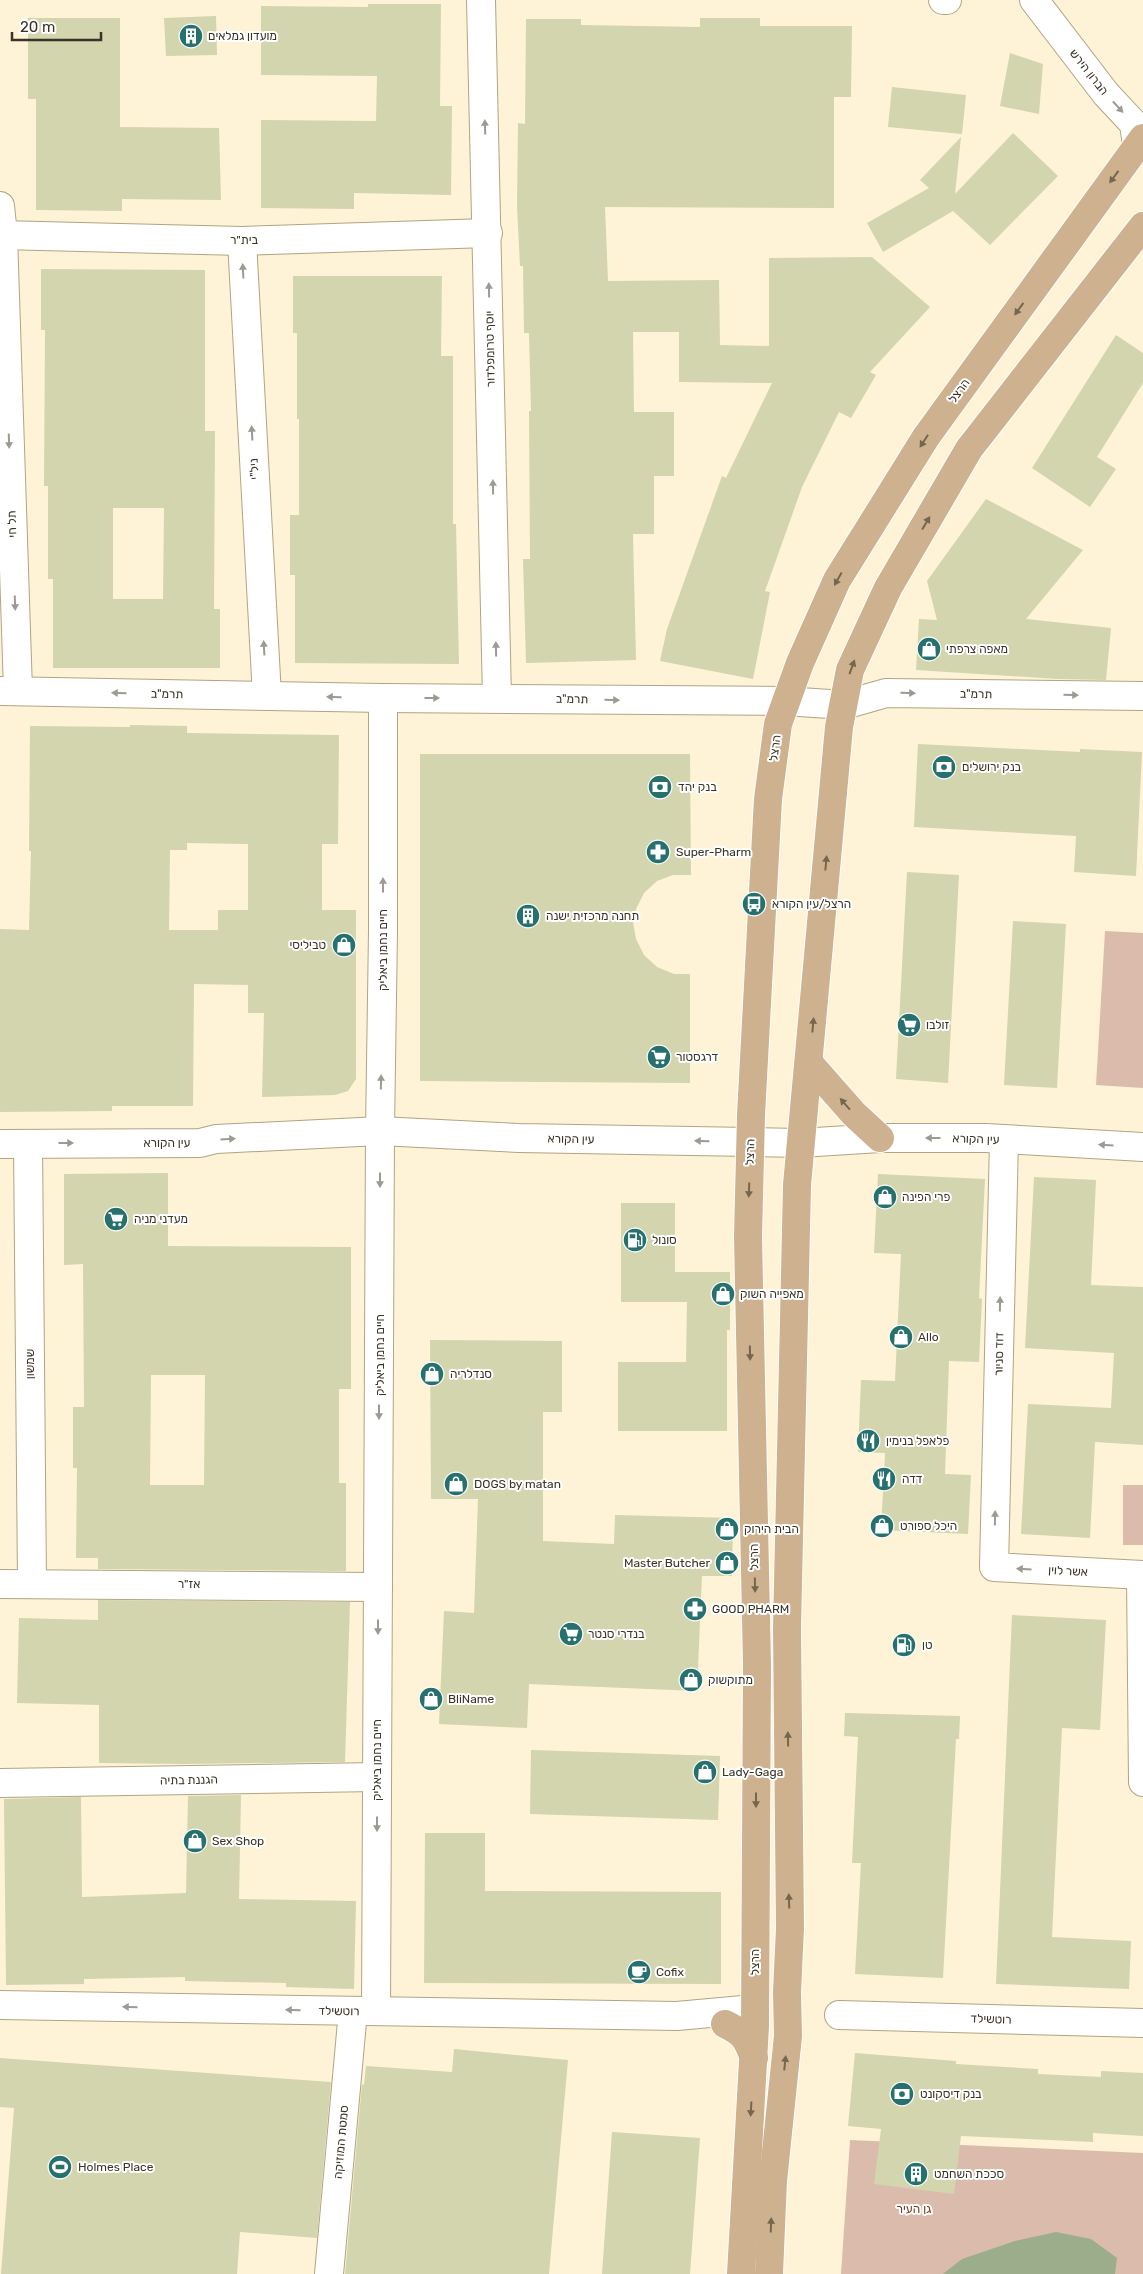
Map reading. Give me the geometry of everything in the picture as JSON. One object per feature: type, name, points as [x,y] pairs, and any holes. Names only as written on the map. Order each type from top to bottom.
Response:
[{"type":"main road","name":"הרצל","points":[[741,2274],[755,2017],[757,1665],[748,1237],[750,1142],[768,799],[778,724],[800,663],[837,580],[926,437],[1140,142]]},
{"type":"main road","points":[[769,2274],[773,2181],[788,2036],[790,1928],[788,1550],[800,1143],[810,1063],[839,727],[850,670],[888,588],[969,449],[1143,226]]},
{"type":"main road","points":[[810,1063],[854,1114],[880,1138]]},
{"type":"main road","points":[[725,2024],[736,2029],[747,2038],[754,2058]]},
{"type":"street","name":"יוסף טרומפלדור","points":[[482,0],[496,698]]},
{"type":"street","name":"הברון הירש","points":[[1034,0],[1106,94],[1134,124],[1140,142]]},
{"type":"street","name":"תל חי","points":[[0,206],[9,691]]},
{"type":"street","name":"בית\"ר","points":[[1,235],[242,241],[488,233]]},
{"type":"street","name":"ניל\"י","points":[[242,241],[267,696]]},
{"type":"street","name":"תרמ\"ב","points":[[9,691],[383,698],[785,701],[844,705],[886,693],[1143,696]]},
{"type":"street","name":"חיים נחמן ביאליק","points":[[364,2011],[377,1777],[380,1131],[384,930],[383,698]]},
{"type":"street","name":"עין הקורא","points":[[0,1144],[200,1143],[216,1139],[380,1131],[519,1138],[800,1143],[880,1138],[1069,1142],[1143,1147]]},
{"type":"street","name":"דוד סניור","points":[[994,1567],[1004,1140]]},
{"type":"street","name":"שמשון","points":[[28,1144],[32,1584]]},
{"type":"street","name":"אשר לוין","points":[[994,1567],[1142,1575]]},
{"type":"street","points":[[1142,1575],[1143,1782]]},
{"type":"street","name":"אז\"ר","points":[[0,1584],[249,1584],[378,1587]]},
{"type":"street","name":"הגננת בתיה","points":[[0,1783],[377,1777]]},
{"type":"street","name":"רוטשילד","points":[[0,2004],[787,2019]]},
{"type":"street","name":"סמטת המוזיקה","points":[[329,2274],[364,2011]]},
{"type":"street","name":"רוטשילד","points":[[839,2014],[1143,2023]]},
{"type":"street","name":"רוטשילד","points":[[677,2016],[725,2024],[755,2017]]},
{"type":"green space","points":[[1105,931],[1143,933],[1143,1088],[1096,1085]]},
{"type":"green space","points":[[1123,1485],[1143,1485],[1143,1545],[1123,1545]]},
{"type":"green space","name":"גן העיר","points":[[850,2140],[1143,2153],[1143,2274],[841,2274]]},
{"type":"shaded area","points":[[1056,2232],[1091,2239],[1117,2258],[1115,2274],[943,2274],[962,2259],[1015,2241]]},
{"type":"building","points":[[368,4],[441,4],[440,106],[452,106],[451,195],[354,193],[354,209],[261,208],[261,120],[376,121],[377,76],[261,75],[261,6],[368,7]]},
{"type":"building","name":"מועדון גמלאים","points":[[216,16],[217,55],[166,56],[164,18]]},
{"type":"building","points":[[28,18],[120,18],[120,127],[219,128],[221,200],[122,199],[122,211],[36,210],[36,99],[28,99]]},
{"type":"building","points":[[700,18],[760,18],[760,26],[852,26],[851,97],[834,97],[834,208],[605,207],[608,281],[719,280],[720,345],[769,346],[769,258],[872,257],[930,307],[870,372],[876,375],[851,418],[839,412],[802,487],[765,591],[770,592],[753,679],[660,661],[667,629],[722,476],[726,478],[772,383],[679,382],[679,332],[633,332],[634,412],[674,412],[674,476],[654,476],[654,534],[633,534],[636,660],[526,663],[523,559],[530,559],[529,411],[531,411],[529,333],[524,333],[523,266],[520,266],[517,207],[518,123],[525,124],[526,19],[581,19],[581,25],[700,27]]},
{"type":"building","points":[[1010,53],[1043,64],[1039,114],[1000,106]]},
{"type":"building","points":[[892,87],[966,95],[962,134],[888,127]]},
{"type":"building","points":[[1013,133],[1058,176],[990,245],[953,211],[883,252],[867,223],[929,188],[920,180],[961,137],[955,194]]},
{"type":"building","points":[[41,269],[205,270],[205,431],[215,431],[214,609],[220,609],[220,668],[53,668],[53,579],[48,579],[48,486],[44,486],[45,330],[41,330]],"holes":[[[113,508],[164,508],[163,599],[113,599]]]},
{"type":"building","points":[[293,276],[442,276],[441,356],[453,356],[453,524],[456,524],[459,664],[295,663],[295,575],[290,575],[290,515],[299,515],[299,419],[297,419],[297,333],[293,333]]},
{"type":"building","points":[[1116,335],[1143,353],[1143,383],[1097,457],[1116,469],[1090,507],[1032,468]]},
{"type":"building","points":[[986,499],[1083,550],[1026,619],[1111,628],[1106,680],[1058,679],[916,670],[919,619],[937,620],[927,581]]},
{"type":"building","points":[[130,725],[187,726],[187,733],[339,735],[338,844],[322,844],[322,910],[356,910],[356,1079],[348,1091],[335,1095],[262,1097],[264,1013],[248,1013],[248,985],[194,984],[193,1106],[112,1106],[112,1111],[0,1112],[0,929],[29,930],[31,851],[29,851],[30,726],[130,727]],"holes":[[[187,843],[248,844],[248,910],[218,910],[218,930],[169,930],[170,850],[187,850]]]},
{"type":"building","points":[[918,744],[1080,752],[1080,749],[1142,752],[1136,876],[1074,872],[1076,836],[914,827]]},
{"type":"building","name":"תחנה מרכזית ישנה","points":[[420,754],[690,754],[691,875],[673,875],[657,881],[644,893],[636,909],[633,922],[636,939],[644,955],[657,967],[674,974],[690,974],[690,1083],[420,1081]]},
{"type":"building","points":[[907,872],[959,875],[948,1083],[896,1079]]},
{"type":"building","points":[[1013,921],[1066,924],[1057,1088],[1004,1085]]},
{"type":"building","points":[[168,1173],[168,1246],[351,1247],[351,1389],[339,1389],[339,1483],[346,1483],[346,1571],[98,1569],[98,1558],[76,1558],[77,1468],[73,1468],[73,1407],[84,1407],[83,1264],[64,1265],[64,1174]],"holes":[[[151,1375],[205,1375],[204,1485],[150,1485]]]},
{"type":"building","points":[[878,1174],[985,1179],[979,1298],[982,1299],[979,1362],[949,1361],[945,1474],[971,1475],[968,1534],[881,1530],[885,1453],[858,1452],[861,1380],[895,1381],[901,1254],[874,1253]]},
{"type":"building","points":[[1034,1177],[1096,1180],[1091,1285],[1143,1287],[1143,1445],[1095,1442],[1090,1538],[1021,1534],[1028,1404],[1111,1408],[1114,1353],[1025,1348]]},
{"type":"building","points":[[621,1203],[675,1203],[675,1272],[730,1272],[730,1330],[727,1330],[727,1431],[618,1431],[618,1362],[686,1362],[687,1302],[621,1302]]},
{"type":"building","points":[[430,1340],[562,1341],[562,1412],[543,1412],[543,1541],[614,1544],[615,1515],[733,1518],[732,1576],[702,1576],[697,1691],[529,1684],[527,1728],[439,1724],[444,1611],[474,1613],[478,1499],[431,1499]]},
{"type":"building","points":[[98,1600],[350,1602],[345,1762],[99,1763],[99,1705],[17,1703],[19,1618],[98,1620]]},
{"type":"building","points":[[1012,1615],[1106,1620],[1100,1730],[1062,1728],[1052,1937],[1131,1941],[1129,1989],[996,1984]]},
{"type":"building","points":[[845,1713],[960,1716],[959,1739],[956,1739],[943,1978],[855,1974],[861,1863],[852,1863],[858,1737],[844,1736]]},
{"type":"building","points":[[531,1750],[720,1756],[718,1820],[530,1814]]},
{"type":"building","points":[[241,1795],[239,1899],[356,1901],[354,1989],[286,1987],[286,1983],[185,1981],[185,1977],[84,1979],[84,1984],[6,1985],[4,1799],[81,1797],[82,1897],[186,1893],[188,1796]]},
{"type":"building","points":[[425,1833],[485,1833],[485,1891],[721,1892],[721,1984],[424,1983]]},
{"type":"building","points":[[454,2049],[568,2060],[549,2274],[345,2274],[362,2084],[364,2085],[366,2066],[452,2072]]},
{"type":"building","points":[[855,2053],[956,2061],[956,2064],[1038,2069],[1038,2074],[1101,2077],[1101,2071],[1143,2073],[1143,2136],[1093,2133],[1093,2142],[961,2136],[954,2194],[874,2184],[881,2129],[848,2126]]},
{"type":"building","points":[[0,2058],[331,2082],[317,2238],[240,2232],[237,2274],[1,2274],[14,2108],[0,2107]]},
{"type":"building","points":[[612,2132],[700,2138],[690,2274],[602,2274]]},
{"type":"place","name":"מועדון גמלאים","points":[[191,36]]},
{"type":"place","name":"מאפה צרפתי","points":[[929,649]]},
{"type":"place","name":"בנק ירושלים","points":[[944,767]]},
{"type":"place","name":"בנק יהד","points":[[660,787]]},
{"type":"place","name":"Super-Pharm","points":[[658,852]]},
{"type":"place","name":"הרצל/עין הקורא","points":[[754,904]]},
{"type":"place","name":"תחנה מרכזית ישנה","points":[[528,916]]},
{"type":"place","name":"טביליסי","points":[[344,945]]},
{"type":"place","name":"זולבו","points":[[909,1025]]},
{"type":"place","name":"דרגסטור","points":[[659,1057]]},
{"type":"place","name":"פרי הפינה","points":[[885,1197]]},
{"type":"place","name":"מעדני מניה","points":[[116,1219]]},
{"type":"place","name":"סונול","points":[[635,1240]]},
{"type":"place","name":"מאפייה השוק","points":[[723,1294]]},
{"type":"place","name":"Allo","points":[[901,1337]]},
{"type":"place","name":"סנדלריה","points":[[432,1374]]},
{"type":"place","name":"פלאפל בנימין","points":[[868,1441]]},
{"type":"place","name":"דדה","points":[[884,1479]]},
{"type":"place","name":"DOGS by matan","points":[[456,1484]]},
{"type":"place","name":"היכל ספורט","points":[[882,1526]]},
{"type":"place","name":"הבית הירוק","points":[[727,1529]]},
{"type":"place","name":"Master Butcher","points":[[727,1563]]},
{"type":"place","name":"GOOD PHARM","points":[[695,1609]]},
{"type":"place","name":"בנדרי סנטר","points":[[571,1634]]},
{"type":"place","name":"טן","points":[[904,1645]]},
{"type":"place","name":"מתוקשוק","points":[[691,1680]]},
{"type":"place","name":"BliName","points":[[431,1699]]},
{"type":"place","name":"Lady-Gaga","points":[[705,1772]]},
{"type":"place","name":"Sex Shop","points":[[195,1841]]},
{"type":"place","name":"Cofix","points":[[639,1972]]},
{"type":"place","name":"בנק דיסקונט","points":[[902,2094]]},
{"type":"place","name":"Holmes Place","points":[[60,2167]]},
{"type":"place","name":"סככת השחמט","points":[[916,2174]]}]
